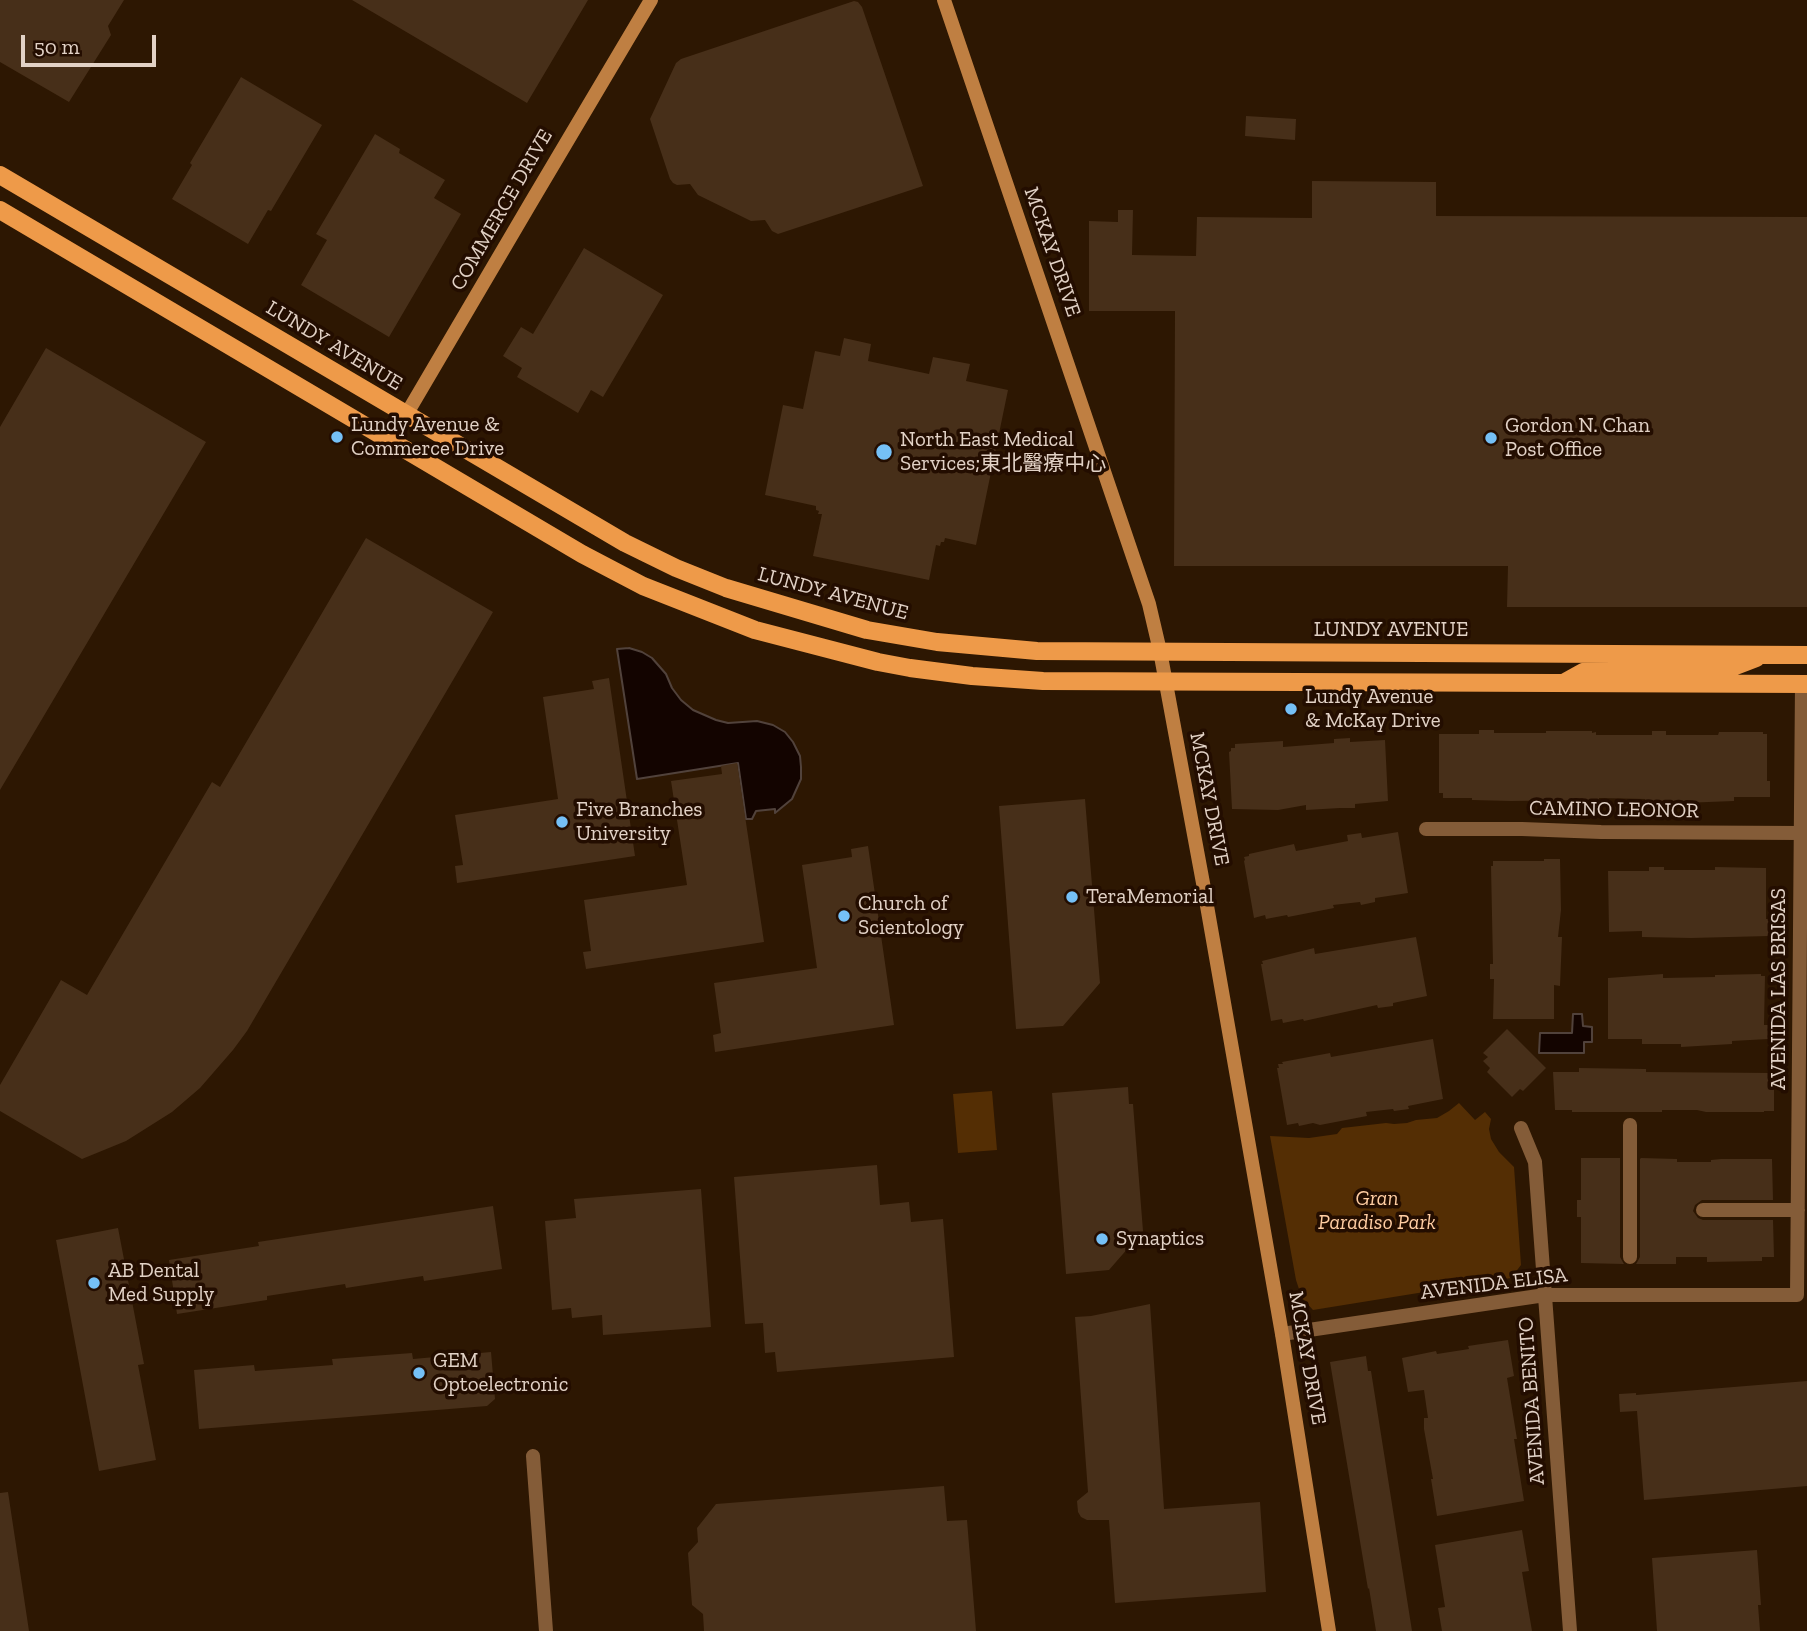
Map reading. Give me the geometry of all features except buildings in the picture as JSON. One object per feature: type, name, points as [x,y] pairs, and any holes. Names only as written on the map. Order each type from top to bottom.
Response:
[{"type":"main road","name":"LUNDY AVENUE","points":[[0,175],[625,543],[726,588],[867,630],[937,642],[1037,650],[1807,655]]},
{"type":"main road","points":[[0,210],[582,554],[643,586],[755,631],[909,668],[959,675],[1043,681],[1805,684]]},
{"type":"main road","points":[[62,247],[77,222]]},
{"type":"main road","points":[[1563,683],[1583,672],[1605,669],[1730,668],[1762,655]]},
{"type":"street","name":"COMMERCE DRIVE","points":[[393,442],[406,415],[651,0]]},
{"type":"street","name":"MCKAY DRIVE","points":[[944,0],[1149,604],[1208,908],[1282,1335],[1329,1631]]},
{"type":"street","name":"AVENIDA LAS BRISAS","points":[[1797,1295],[1805,684]]},
{"type":"street","name":"CAMINO LEONOR","points":[[1426,829],[1801,833]]},
{"type":"street","points":[[1630,1125],[1630,1256]]},
{"type":"street","name":"AVENIDA BENITO","points":[[1521,1128],[1535,1162],[1570,1631]]},
{"type":"street","points":[[1703,1210],[1798,1210]]},
{"type":"street","name":"AVENIDA ELISA","points":[[1282,1335],[1545,1295],[1797,1295]]},
{"type":"street","points":[[533,1456],[546,1631]]},
{"type":"green space","points":[[992,1091],[997,1150],[958,1153],[953,1094]]},
{"type":"green space","name":"Gran Paradiso Park","points":[[1459,1103],[1475,1120],[1485,1112],[1491,1119],[1491,1139],[1514,1167],[1521,1265],[1511,1278],[1313,1310],[1302,1298],[1296,1280],[1270,1136],[1309,1138],[1337,1134],[1342,1128],[1437,1118]]},
{"type":"shaded area","points":[[629,648],[652,658],[666,674],[681,700],[693,710],[728,723],[757,721],[773,725],[785,732],[800,756],[801,779],[792,799],[775,813],[775,809],[756,811],[752,819],[746,819],[738,763],[637,779],[617,649]]},
{"type":"shaded area","points":[[1573,1014],[1582,1014],[1583,1026],[1592,1027],[1592,1042],[1584,1042],[1584,1053],[1539,1053],[1540,1033],[1572,1033]]},
{"type":"place","name":"Lundy Avenue & Commerce Drive","points":[[337,437]]},
{"type":"place","name":"Gordon N. Chan Post Office","points":[[1491,438]]},
{"type":"place","name":"North East Medical Services;東北醫療中心","points":[[884,452]]},
{"type":"place","name":"Lundy Avenue & McKay Drive","points":[[1291,709]]},
{"type":"place","name":"Five Branches University","points":[[562,822]]},
{"type":"place","name":"TeraMemorial","points":[[1072,897]]},
{"type":"place","name":"Church of Scientology","points":[[844,916]]},
{"type":"place","name":"Synaptics","points":[[1102,1239]]},
{"type":"place","name":"AB Dental Med Supply","points":[[94,1283]]},
{"type":"place","name":"GEM Optoelectronic","points":[[419,1373]]}]
